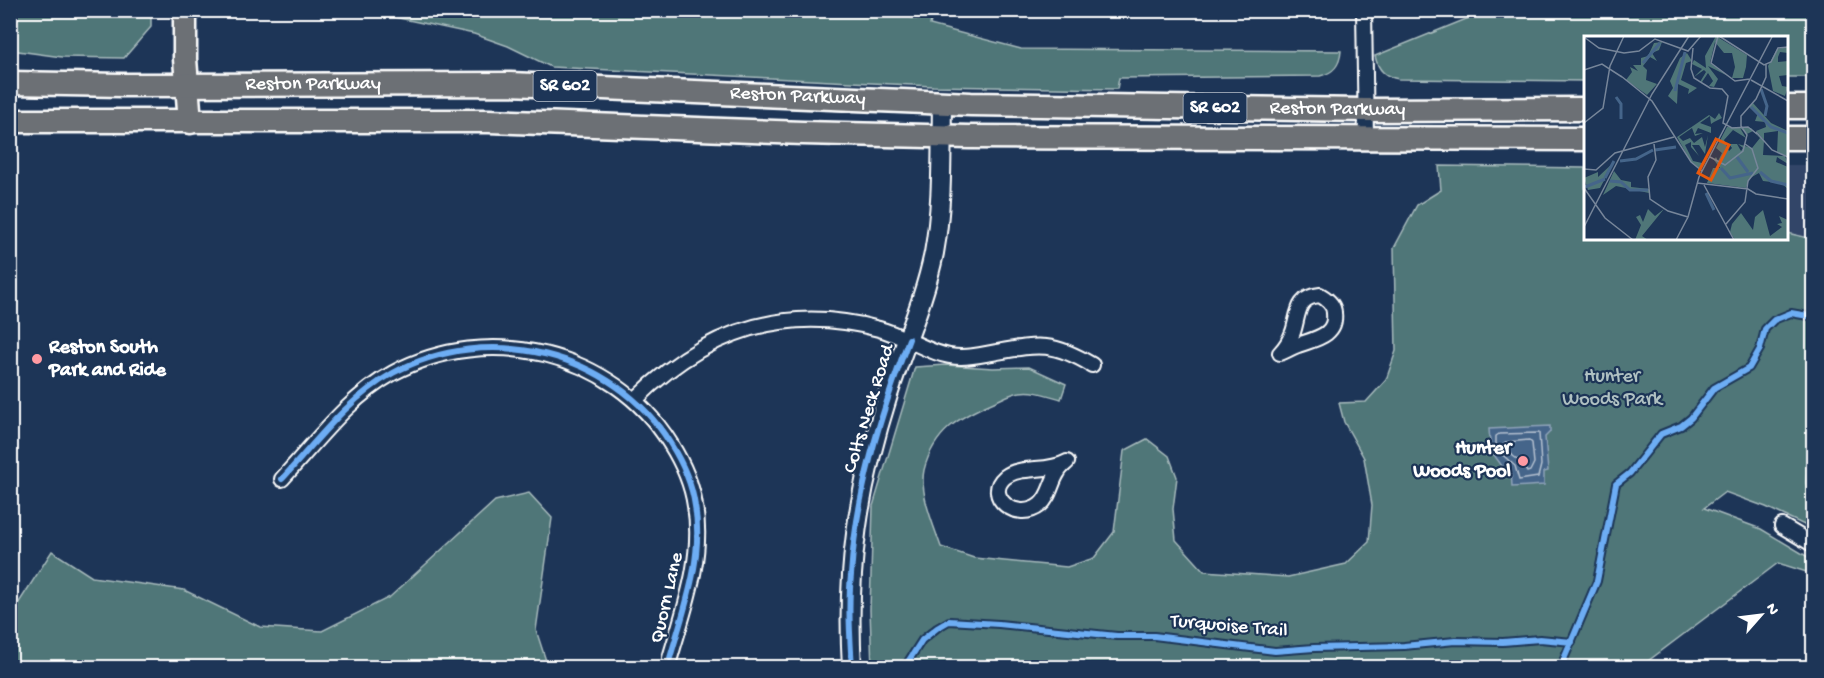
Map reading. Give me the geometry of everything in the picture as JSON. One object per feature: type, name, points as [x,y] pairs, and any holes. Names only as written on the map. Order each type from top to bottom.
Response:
[{"type":"main road","points":[[185,10],[185,59],[190,122]]},
{"type":"main road","name":"Reston Parkway","points":[[10,83],[510,84],[942,103],[1365,110],[1584,109]]},
{"type":"main road","points":[[1788,107],[1814,107]]},
{"type":"main road","name":"Reston Parkway","points":[[10,120],[489,121],[941,137],[1584,139]]},
{"type":"main road","points":[[1788,138],[1814,138]]},
{"type":"street","points":[[1364,10],[1366,140]]},
{"type":"street","name":"Colts Neck Road","points":[[852,668],[850,577],[862,490],[882,413],[923,296],[933,253],[941,186],[942,103]]},
{"type":"street","points":[[1320,295],[1327,298],[1335,314],[1333,324],[1327,333],[1319,339],[1280,353],[1293,332],[1298,310],[1303,301],[1311,296],[1320,295]]},
{"type":"street","points":[[635,400],[676,363],[706,346],[762,324],[783,321],[849,322],[909,339],[944,356],[962,357],[1030,345],[1048,346],[1065,351],[1092,365]]},
{"type":"street","name":"Quorn Lane","points":[[282,479],[347,408],[369,389],[421,361],[448,353],[505,348],[533,351],[584,368],[613,384],[635,400],[663,431],[688,479],[695,505],[696,554],[692,582],[670,658]]},
{"type":"street","points":[[1066,462],[1057,473],[1046,498],[1040,505],[1018,511],[1007,508],[1002,502],[998,493],[1003,478],[1012,473],[1048,469],[1066,462]]},
{"type":"street","points":[[1782,526],[1814,545]]},
{"type":"shaded area","points":[[1788,165],[1813,165],[1813,239],[1788,233]]},
{"type":"green space","points":[[11,10],[151,11],[151,27],[124,58],[62,57],[11,50]]},
{"type":"green space","points":[[884,10],[916,19],[918,11],[933,11],[930,25],[1021,49],[1341,51],[1335,68],[1320,76],[1119,78],[1117,89],[933,86],[551,67],[508,46],[474,34],[366,11]]},
{"type":"green space","points":[[1486,11],[1813,11],[1813,77],[1788,77],[1788,36],[1584,36],[1584,81],[1399,79],[1386,75],[1378,65],[1375,56]]},
{"type":"green space","name":"Hunter Woods Park","points":[[1439,166],[1584,168],[1584,240],[1788,240],[1788,233],[1813,239],[1814,435],[1809,441],[1806,483],[1813,508],[1813,529],[1766,507],[1725,492],[1704,508],[1761,529],[1813,560],[1813,574],[1778,563],[1640,667],[1093,668],[1089,663],[969,663],[963,667],[872,668],[870,610],[873,506],[915,367],[946,365],[993,368],[1029,367],[1066,384],[1061,399],[1040,393],[1013,394],[970,413],[941,435],[928,456],[923,479],[928,509],[941,547],[974,558],[1067,567],[1094,558],[1114,532],[1124,451],[1147,439],[1169,456],[1177,477],[1173,509],[1176,540],[1204,571],[1288,577],[1346,564],[1369,542],[1372,505],[1364,458],[1344,422],[1339,403],[1366,402],[1386,380],[1396,351],[1394,248],[1417,205],[1441,190]]},
{"type":"green space","points":[[529,493],[552,518],[536,630],[548,667],[11,667],[11,604],[18,604],[52,551],[92,577],[184,590],[260,627],[322,631],[390,597],[495,501]]},
{"type":"water","name":"Hunter Woods Pool","points":[[1550,426],[1550,432],[1545,437],[1548,471],[1544,472],[1544,485],[1512,487],[1511,469],[1505,470],[1494,455],[1491,455],[1489,429]]},
{"type":"cycle path","points":[[1563,668],[1564,659],[1597,581],[1616,484],[1630,473],[1661,434],[1681,426],[1691,418],[1714,388],[1749,368],[1760,349],[1765,329],[1774,320],[1791,313],[1814,317]]},
{"type":"cycle path","points":[[852,668],[850,598],[858,514],[879,426],[909,339]]},
{"type":"cycle path","points":[[282,479],[333,422],[361,395],[393,373],[430,358],[468,349],[507,348],[546,354],[582,367],[616,386],[646,411],[670,443],[692,490],[697,525],[695,564],[670,658]]},
{"type":"cycle path","name":"Turquoise Trail","points":[[904,668],[922,640],[949,621],[1117,636],[1154,636],[1275,651],[1404,646],[1455,641],[1503,642],[1540,639],[1572,642]]},
{"type":"place","name":"Reston South Park and Ride","points":[[37,359]]},
{"type":"place","name":"Hunter Woods Pool","points":[[1523,461]]}]
